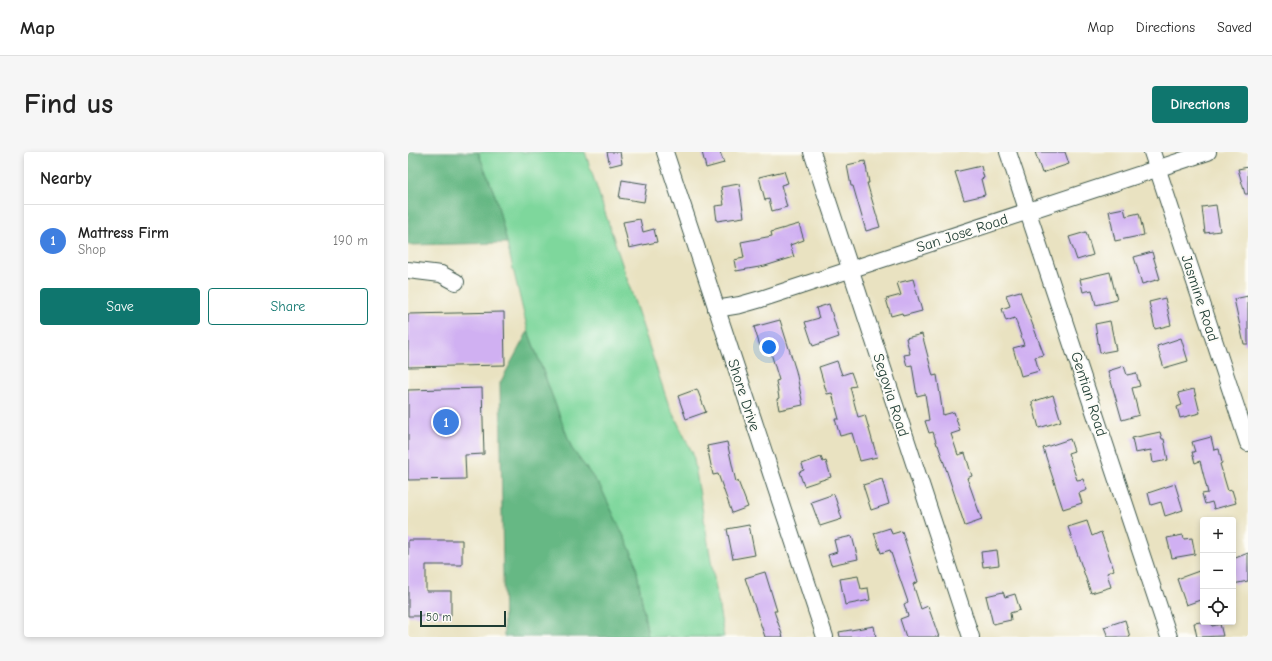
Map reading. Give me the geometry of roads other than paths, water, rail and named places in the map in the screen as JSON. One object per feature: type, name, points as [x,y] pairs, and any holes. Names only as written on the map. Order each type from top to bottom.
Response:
[{"type":"street","name":"Shore Drive","points":[[665,152],[824,637]]},
{"type":"street","name":"Segovia Road","points":[[812,152],[971,637]]},
{"type":"street","name":"Gentian Road","points":[[1008,152],[1169,637]]},
{"type":"street","name":"Jasmine Road","points":[[1152,152],[1248,443]]},
{"type":"street","name":"San Jose Road","points":[[716,308],[740,306],[1208,152]]},
{"type":"street","points":[[408,270],[441,274],[456,282]]},
{"type":"place","name":"Mattress Firm","points":[[446,422]]}]
